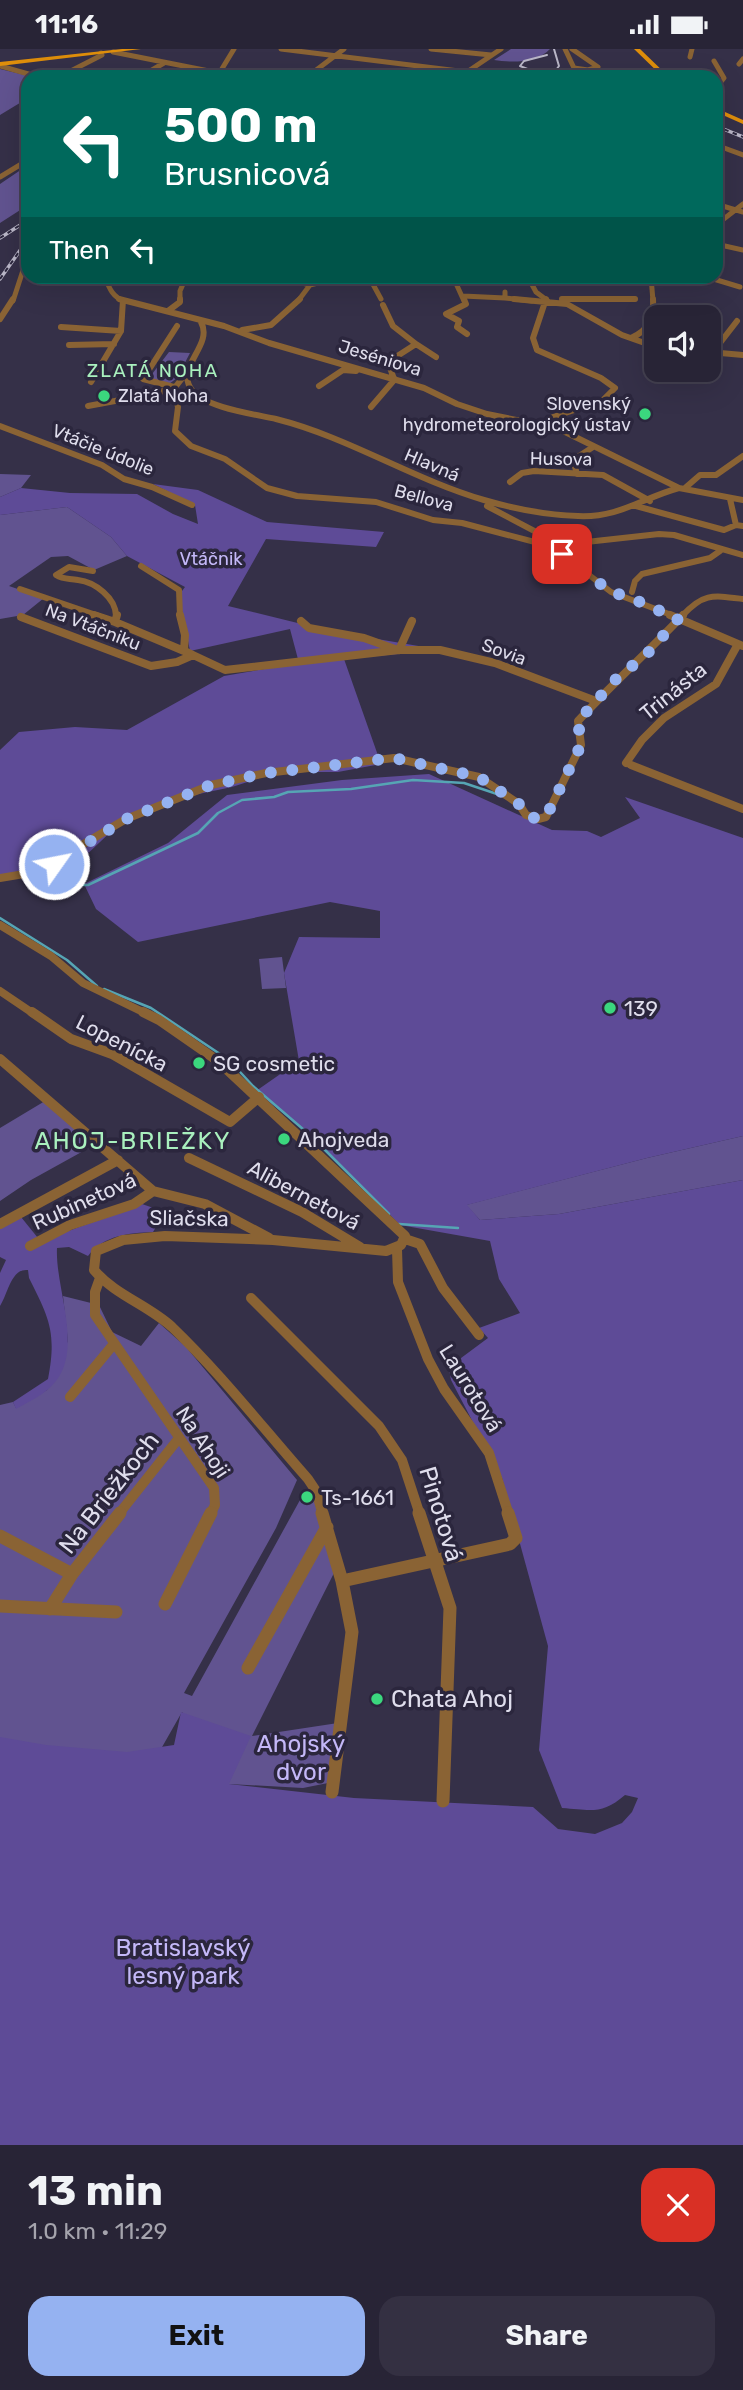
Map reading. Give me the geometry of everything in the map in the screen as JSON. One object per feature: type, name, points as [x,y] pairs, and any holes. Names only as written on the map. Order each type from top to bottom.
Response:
[{"type":"main road","points":[[3,65],[123,49]]},
{"type":"main road","points":[[3,65],[138,49]]},
{"type":"main road","points":[[637,49],[660,70]]},
{"type":"main road","points":[[642,49],[662,70]]},
{"type":"main road","points":[[723,115],[743,124]]},
{"type":"street","points":[[221,70],[234,49]]},
{"type":"street","points":[[281,49],[442,70]]},
{"type":"street","points":[[316,70],[344,49]]},
{"type":"street","points":[[431,49],[491,55]]},
{"type":"street","points":[[470,70],[501,49]]},
{"type":"street","points":[[565,49],[569,59],[583,70],[598,67]]},
{"type":"street","points":[[572,49],[598,67]]},
{"type":"street","points":[[578,49],[600,63],[598,67]]},
{"type":"street","points":[[690,57],[692,49]]},
{"type":"street","points":[[113,52],[196,70]]},
{"type":"street","points":[[73,70],[102,55],[101,53]]},
{"type":"street","points":[[715,61],[720,70]]},
{"type":"street","points":[[152,70],[164,63]]},
{"type":"street","points":[[3,65],[21,71]]},
{"type":"street","points":[[404,70],[419,66]]},
{"type":"street","points":[[723,148],[743,155]]},
{"type":"street","points":[[0,177],[21,164]]},
{"type":"street","points":[[723,219],[743,204]]},
{"type":"street","points":[[723,206],[743,212]]},
{"type":"street","points":[[723,246],[743,250]]},
{"type":"street","points":[[0,319],[13,306],[21,271]]},
{"type":"street","points":[[723,282],[740,287]]},
{"type":"street","points":[[92,382],[121,331],[123,300],[111,293],[108,284]]},
{"type":"street","points":[[167,311],[180,302],[183,284]]},
{"type":"street","points":[[306,284],[314,284]]},
{"type":"street","points":[[373,284],[393,326],[436,357]]},
{"type":"street","points":[[457,284],[466,305],[446,314],[459,321],[457,327],[467,334]]},
{"type":"street","points":[[532,284],[536,292],[548,301],[635,299]]},
{"type":"street","points":[[631,338],[646,333],[653,323],[651,284]]},
{"type":"street","points":[[240,331],[271,325],[295,305],[310,285]]},
{"type":"street","points":[[463,296],[505,295],[567,304],[644,343]]},
{"type":"street","name":"Jeséniova","points":[[123,300],[240,331],[269,343],[424,388],[457,404],[487,414],[557,428],[682,488],[743,501]]},
{"type":"street","points":[[548,301],[535,330],[533,338],[536,348],[601,378],[615,389],[602,401],[553,417],[552,423],[557,428]]},
{"type":"street","points":[[721,340],[737,321]]},
{"type":"street","points":[[88,406],[158,393],[174,387],[187,372],[205,335],[205,327],[201,322]]},
{"type":"street","points":[[174,387],[143,379],[177,326]]},
{"type":"street","points":[[61,327],[121,331]]},
{"type":"street","points":[[69,345],[114,344]]},
{"type":"street","points":[[371,407],[394,379],[388,362],[416,344]]},
{"type":"street","points":[[721,353],[743,355]]},
{"type":"street","points":[[319,386],[342,370],[370,372]]},
{"type":"street","points":[[379,374],[391,370]]},
{"type":"street","name":"Hlavná","points":[[187,372],[190,389],[201,398],[294,425],[468,497],[515,509],[572,516],[609,515],[682,488],[700,475],[716,475],[743,456]]},
{"type":"street","name":"Bellova","points":[[174,387],[172,394],[178,414],[175,431],[182,439],[204,453],[225,459],[267,488],[327,500],[376,502],[443,521],[463,523],[525,541],[559,547],[659,534],[674,535],[720,551],[743,555]]},
{"type":"street","name":"Vtáčie údolie","points":[[0,426],[102,465],[122,478],[152,487],[192,505]]},
{"type":"street","points":[[577,474],[573,460],[593,447]]},
{"type":"street","points":[[603,475],[621,461]]},
{"type":"street","name":"Husova","points":[[510,482],[522,473],[534,471],[603,475],[650,501]]},
{"type":"street","points":[[468,497],[559,547],[562,554],[611,592],[629,597],[740,645]]},
{"type":"street","points":[[635,506],[724,530],[740,526],[730,499]]},
{"type":"street","points":[[632,591],[635,581],[642,575],[710,558],[720,551]]},
{"type":"street","points":[[141,566],[179,590],[178,608],[185,635],[184,650]]},
{"type":"street","name":"Na Vtáčniku","points":[[93,571],[69,567],[56,575],[62,580],[83,581],[113,600],[118,615],[116,622]]},
{"type":"street","name":"Na Vtáčniku","points":[[20,589],[116,622],[225,670],[294,661]]},
{"type":"street","points":[[0,878],[36,872],[126,819],[211,785],[266,773],[394,758],[479,777],[519,804],[526,815],[538,819],[546,817],[581,745],[577,723],[596,701],[617,678],[646,655],[690,606],[702,598],[722,596],[743,599]]},
{"type":"street","name":"Na Vtáčniku","points":[[21,617],[151,666],[169,664],[193,655]]},
{"type":"street","points":[[301,621],[309,628],[364,638],[399,650],[412,621]]},
{"type":"street","name":"Trinásta","points":[[740,645],[716,684],[664,718],[642,740],[628,764],[743,809]]},
{"type":"street","name":"Sovia","points":[[294,661],[399,650],[440,649],[484,660],[596,701]]},
{"type":"street","points":[[0,925],[51,956],[95,991],[151,1016],[191,1040],[259,1097],[403,1232],[405,1240]]},
{"type":"street","name":"Lopenícka","points":[[0,991],[71,1039],[112,1054],[230,1122],[259,1097]]},
{"type":"street","points":[[0,1059],[153,1191],[205,1204],[271,1239]]},
{"type":"street","name":"Alibernetová","points":[[188,1158],[302,1212],[363,1249]]},
{"type":"street","points":[[0,1224],[118,1160]]},
{"type":"street","name":"Rubinetová","points":[[30,1246],[70,1225],[115,1213],[143,1201],[153,1191]]},
{"type":"street","name":"Sliačska","points":[[100,1278],[91,1261],[92,1255],[106,1244],[150,1237],[271,1239],[386,1251],[397,1249]]},
{"type":"street","points":[[397,1249],[405,1240]]},
{"type":"street","points":[[405,1240],[420,1244],[443,1288],[479,1335]]},
{"type":"street","name":"Laurotová","points":[[397,1249],[398,1282],[428,1359],[444,1389],[489,1453],[516,1538],[509,1544],[433,1562]]},
{"type":"street","points":[[100,1278],[170,1325],[309,1479],[316,1491],[351,1619],[352,1650],[332,1792]]},
{"type":"street","name":"Na Ahoji","points":[[100,1278],[95,1292],[95,1315],[113,1345],[214,1488],[215,1505],[165,1604]]},
{"type":"street","name":"Pinotová","points":[[251,1299],[379,1426],[402,1460],[450,1608],[443,1801]]},
{"type":"street","points":[[70,1397],[113,1345]]},
{"type":"street","name":"Na Briežkoch","points":[[50,1609],[72,1574],[178,1438]]},
{"type":"street","points":[[248,1668],[327,1527]]},
{"type":"street","name":"Na Briežkoch","points":[[0,1536],[72,1574]]},
{"type":"street","points":[[342,1581],[433,1562]]},
{"type":"street","points":[[0,1606],[116,1612]]},
{"type":"green space","points":[[511,49],[550,49],[538,57],[516,62],[494,60]]},
{"type":"green space","points":[[0,69],[21,74],[21,102],[0,115]]},
{"type":"green space","points":[[21,170],[21,210],[0,223],[0,184]]},
{"type":"green space","points":[[169,352],[190,353],[177,378],[169,384],[149,378]]},
{"type":"green space","points":[[0,474],[31,475],[21,488],[0,497]]},
{"type":"green space","name":"Vtáčnik","points":[[153,484],[198,490],[267,522],[384,532],[376,547],[266,539],[228,606],[330,631],[442,650],[344,659],[381,764],[338,772],[287,769],[232,787],[194,795],[119,824],[81,860],[0,875],[0,750],[19,732],[75,727],[127,730],[224,676],[299,663],[290,629],[190,651],[179,595],[185,587],[127,556],[111,537],[67,507],[0,515],[0,497],[21,488],[70,493],[137,494],[198,524],[195,505]]},
{"type":"green space","points":[[67,507],[111,537],[127,556],[94,570],[68,556],[51,557],[9,586],[44,598],[23,615],[0,619],[0,515]]},
{"type":"green space","name":"Bratislavský lesný park","points":[[429,774],[552,830],[587,831],[601,837],[640,818],[625,797],[743,838],[743,1136],[467,1205],[480,1220],[559,1214],[743,1180],[743,2145],[0,2145],[0,1737],[46,1745],[127,1752],[174,1745],[181,1712],[251,1736],[229,1784],[354,1798],[533,1807],[558,1829],[595,1834],[622,1823],[632,1812],[638,1798],[625,1795],[610,1806],[596,1810],[562,1808],[539,1750],[548,1646],[502,1478],[451,1380],[448,1364],[457,1361],[488,1338],[479,1328],[520,1313],[499,1279],[490,1241],[400,1225],[311,1136],[256,1091],[299,1061],[284,973],[299,937],[380,938],[380,911],[330,902],[138,942],[96,909],[84,884],[168,843],[227,795],[342,780]]},
{"type":"green space","points":[[282,957],[286,988],[262,989],[259,959]]},
{"type":"green space","points":[[45,1101],[96,1144],[31,1180],[0,1201],[0,1128]]},
{"type":"green space","points":[[743,1136],[743,1180],[559,1214],[480,1220],[466,1205],[647,1158]]},
{"type":"green space","points":[[142,1204],[165,1212],[153,1232],[126,1234],[109,1239],[88,1256],[69,1247],[57,1248],[68,1334],[64,1367],[48,1390],[16,1409],[13,1402],[48,1379],[51,1337],[46,1315],[28,1270],[22,1270],[14,1277],[0,1306],[0,1273],[6,1260],[0,1257],[0,1228],[21,1217],[42,1243]]},
{"type":"green space","name":"Ahojský dvor","points":[[63,1296],[99,1305],[112,1332],[141,1346],[159,1323],[186,1347],[297,1480],[276,1528],[184,1693],[192,1696],[300,1500],[314,1500],[335,1571],[252,1736],[338,1723],[328,1783],[303,1788],[229,1784],[182,1712],[145,1777],[0,1768],[0,1405],[13,1402],[16,1408],[47,1390],[68,1341]]},
{"type":"waterway","points":[[38,874],[57,873],[75,885],[88,885],[198,833],[218,813],[242,800],[274,797],[288,792],[351,789],[413,780],[464,783],[497,794]]},
{"type":"waterway","points":[[0,918],[67,960],[97,986]]},
{"type":"waterway","points":[[104,989],[151,1008],[229,1060],[253,1086],[311,1136],[389,1214]]},
{"type":"waterway","points":[[399,1224],[458,1228]]},
{"type":"tram line","points":[[554,49],[559,66],[556,70]]},
{"type":"tram line","points":[[530,70],[520,66],[524,61],[547,55]]},
{"type":"railway","points":[[723,129],[743,137]]},
{"type":"railway","points":[[0,238],[21,224]]},
{"type":"railway","points":[[0,279],[21,249]]},
{"type":"place","name":"Zlatá Noha","points":[[104,396]]},
{"type":"place","name":"Slovenský hydrometeorologický ústav","points":[[645,414]]},
{"type":"place","name":"139","points":[[610,1008]]},
{"type":"place","name":"SG cosmetic","points":[[199,1063]]},
{"type":"place","name":"Ahojveda","points":[[284,1139]]},
{"type":"place","name":"Ts-1661","points":[[307,1497]]},
{"type":"place","name":"Chata Ahoj","points":[[377,1699]]},
{"type":"district","name":"ZLATÁ NOHA","points":[[153,370]]},
{"type":"district","name":"AHOJ-BRIEŽKY","points":[[133,1141]]},
{"type":"route","points":[[54,864],[126,819],[211,785],[266,773],[394,758],[479,777],[519,804],[529,817],[546,817],[581,745],[578,721],[617,678],[646,655],[678,619],[611,592],[562,554]]}]
